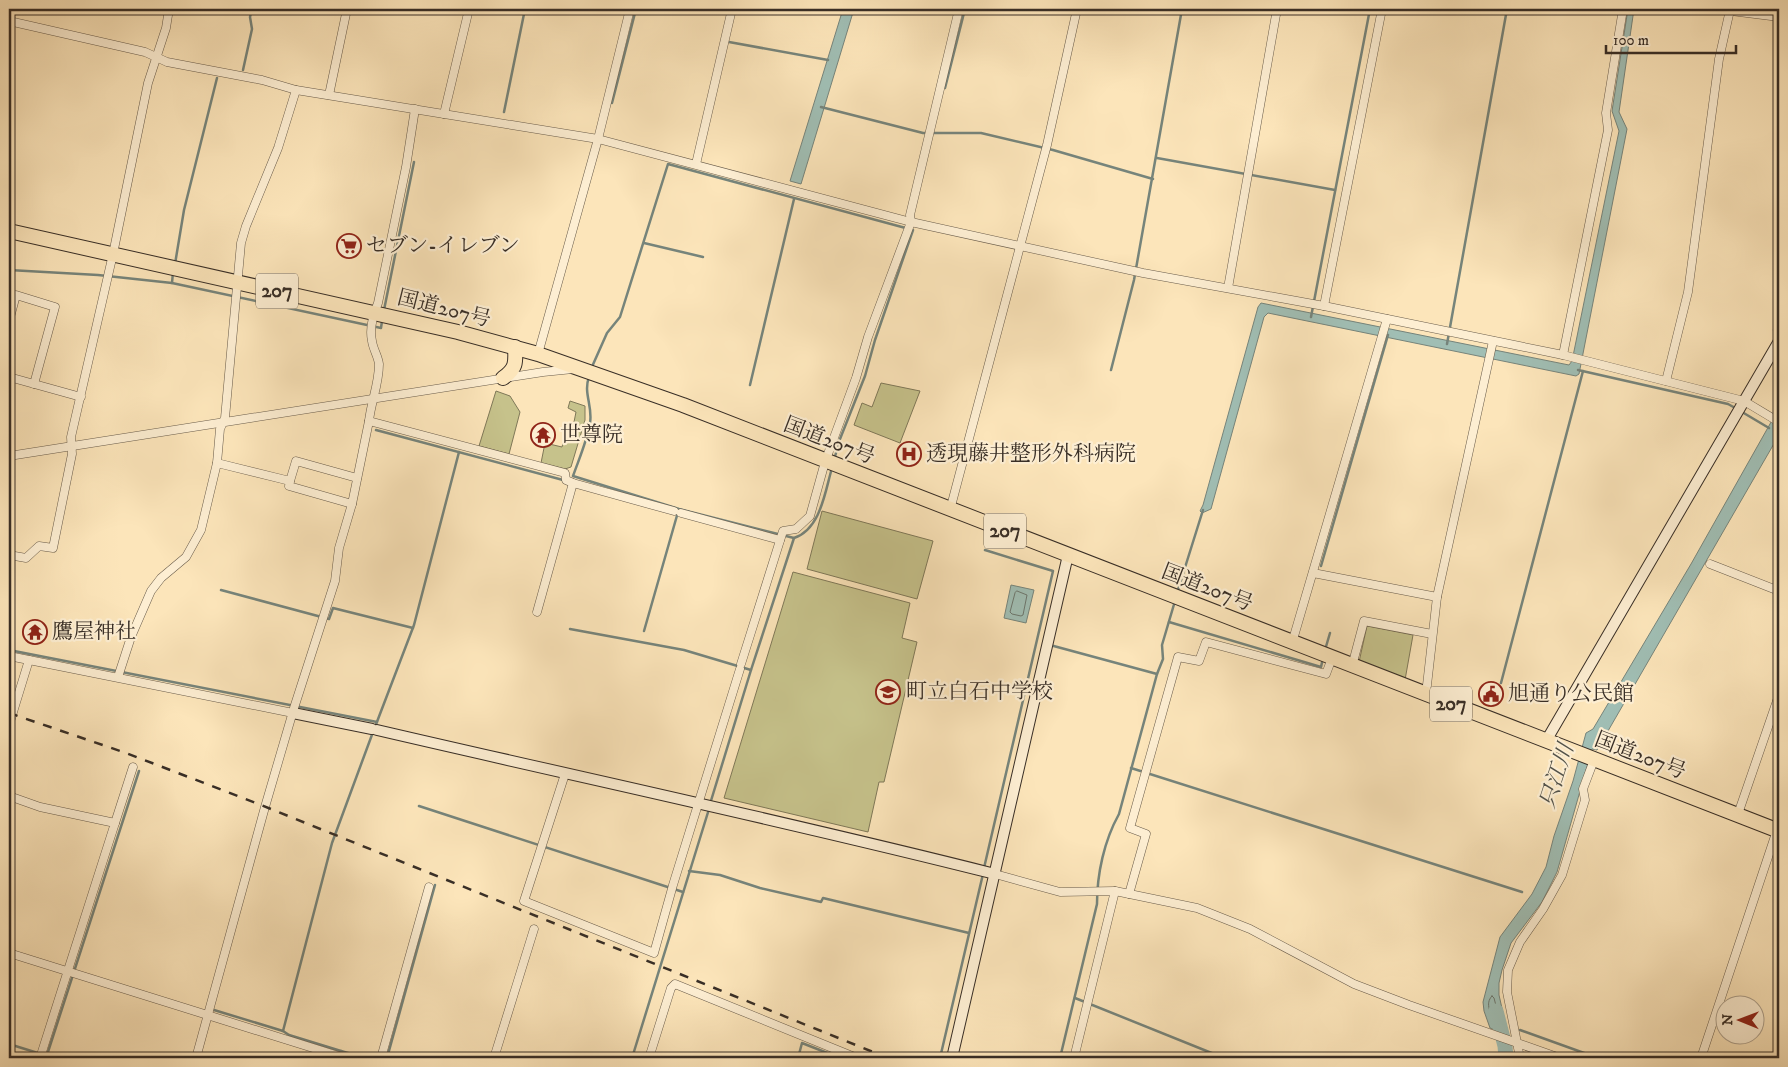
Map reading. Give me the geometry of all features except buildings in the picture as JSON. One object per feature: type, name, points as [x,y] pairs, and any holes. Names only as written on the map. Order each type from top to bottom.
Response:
[{"type":"highway","name":"国道207号","points":[[9,231],[172,267],[236,292],[376,319],[458,332],[515,347],[587,370],[683,405],[1778,831]]},
{"type":"highway","points":[[503,378],[512,371],[516,360],[515,347]]},
{"type":"street","points":[[9,555],[26,558],[39,546],[53,548],[72,454],[72,437],[80,397],[113,254],[148,83],[166,28],[169,9]]},
{"type":"street","points":[[329,95],[347,9]]},
{"type":"street","points":[[444,114],[469,9]]},
{"type":"street","points":[[538,354],[598,139],[630,9]]},
{"type":"street","points":[[696,164],[732,9]]},
{"type":"street","points":[[370,421],[565,473],[566,480],[573,484],[678,512],[781,536],[796,529],[810,516],[831,464],[868,336],[909,226],[959,9]]},
{"type":"street","points":[[950,510],[1046,149],[1078,9]]},
{"type":"street","points":[[1228,288],[1277,9]]},
{"type":"street","points":[[1317,305],[1382,9]]},
{"type":"street","points":[[1715,9],[1779,16]]},
{"type":"street","points":[[1563,355],[1608,130],[1606,113],[1623,10]]},
{"type":"street","points":[[1666,381],[1688,292],[1719,59],[1730,10]]},
{"type":"street","points":[[9,21],[145,52],[166,62],[262,80],[296,90],[598,139],[796,191],[909,226],[1020,245],[1136,272],[1317,305],[1386,322],[1449,332],[1492,345],[1563,355],[1666,381],[1779,422]]},
{"type":"street","points":[[119,674],[134,629],[150,591],[161,578],[186,557],[201,530],[217,462],[220,429],[225,418],[241,244],[246,226],[278,148],[296,90]]},
{"type":"street","points":[[196,1058],[294,708],[335,581],[340,548],[352,504],[376,393],[379,362],[371,340],[406,167],[415,109]]},
{"type":"street","points":[[9,322],[16,295],[55,307],[34,384]]},
{"type":"street","points":[[1292,643],[1386,322]]},
{"type":"street","points":[[1546,741],[1779,341]]},
{"type":"street","points":[[1426,694],[1437,597],[1492,345]]},
{"type":"street","points":[[9,456],[542,372],[587,370]]},
{"type":"street","points":[[9,376],[80,397]]},
{"type":"street","points":[[352,504],[290,486],[290,482],[296,461],[357,478]]},
{"type":"street","points":[[217,462],[290,482]]},
{"type":"street","points":[[537,612],[573,484]]},
{"type":"street","points":[[565,774],[524,900],[654,953],[672,888],[706,804],[741,667],[781,536]]},
{"type":"street","points":[[952,1058],[987,872],[1048,644],[1068,555]]},
{"type":"street","points":[[1710,564],[1779,591]]},
{"type":"street","points":[[1313,573],[1437,597]]},
{"type":"street","points":[[1352,666],[1364,621],[1432,634]]},
{"type":"street","points":[[1129,894],[1146,834],[1130,828],[1178,657],[1199,661],[1206,642],[1326,674],[1327,656]]},
{"type":"street","points":[[9,656],[119,674],[294,708],[565,774],[706,804],[987,872],[1060,892],[1115,891],[1197,908],[1250,929],[1354,984],[1560,1058]]},
{"type":"street","points":[[9,725],[29,660]]},
{"type":"street","points":[[1738,814],[1779,695]]},
{"type":"street","points":[[1520,1058],[1507,992],[1508,970],[1520,942],[1544,908],[1562,876],[1585,800],[1583,789],[1594,760]]},
{"type":"street","points":[[41,1055],[71,973],[133,766]]},
{"type":"street","points":[[9,796],[40,807],[115,823]]},
{"type":"street","points":[[1701,1058],[1778,831]]},
{"type":"street","points":[[381,1058],[429,887]]},
{"type":"street","points":[[1074,1058],[1115,891]]},
{"type":"street","points":[[494,1058],[534,929]]},
{"type":"street","points":[[9,953],[341,1057]]},
{"type":"street","points":[[649,1058],[671,988],[675,984],[857,1058]]},
{"type":"shaded area","points":[[881,383],[920,391],[900,443],[854,425],[862,403],[872,407]]},
{"type":"shaded area","points":[[496,391],[510,396],[520,412],[509,454],[479,446]]},
{"type":"shaded area","points":[[570,401],[585,406],[585,420],[571,467],[565,469],[541,463],[545,443],[562,447],[567,428],[573,427],[576,412],[568,408]]},
{"type":"shaded area","points":[[822,511],[933,541],[917,599],[807,569]]},
{"type":"shaded area","points":[[793,572],[910,603],[902,638],[917,642],[884,782],[879,782],[868,832],[724,798]]},
{"type":"shaded area","points":[[1367,626],[1413,635],[1405,680],[1359,662]]},
{"type":"water","points":[[843,9],[854,9],[801,184],[790,181]]},
{"type":"water","points":[[1628,9],[1634,9],[1619,112],[1627,129],[1579,374],[1576,376],[1268,313],[1264,317],[1211,509],[1202,513],[1200,511],[1258,307],[1261,303],[1569,365],[1572,361],[1619,131],[1612,111]]},
{"type":"water","points":[[1779,408],[1779,435],[1597,750],[1592,749],[1557,872],[1542,902],[1511,943],[1499,983],[1499,995],[1506,1026],[1494,1030],[1490,1028],[1483,1002],[1500,937],[1532,894],[1546,867],[1586,733],[1593,729],[1691,564]]},
{"type":"water","points":[[1011,585],[1034,590],[1026,623],[1004,618]]},
{"type":"waterway","points":[[9,15],[10,9]]},
{"type":"waterway","points":[[243,70],[252,29],[250,17],[252,9]]},
{"type":"waterway","points":[[504,112],[525,9]]},
{"type":"waterway","points":[[612,103],[636,9]]},
{"type":"waterway","points":[[945,88],[965,9]]},
{"type":"waterway","points":[[1111,370],[1134,280],[1182,9]]},
{"type":"waterway","points":[[1311,317],[1370,9]]},
{"type":"waterway","points":[[1447,344],[1507,9]]},
{"type":"waterway","points":[[729,42],[828,60]]},
{"type":"waterway","points":[[175,264],[184,210],[217,78]]},
{"type":"waterway","points":[[821,107],[923,133],[981,133],[1053,150],[1153,179]]},
{"type":"waterway","points":[[1157,158],[1335,190]]},
{"type":"waterway","points":[[384,310],[414,162]]},
{"type":"waterway","points":[[591,369],[607,333],[620,317],[668,164],[913,230],[875,340],[865,376],[840,439],[834,460]]},
{"type":"waterway","points":[[750,385],[794,199]]},
{"type":"waterway","points":[[644,243],[703,257]]},
{"type":"waterway","points":[[9,270],[98,275],[172,283],[381,328],[382,321]]},
{"type":"waterway","points":[[172,283],[173,272]]},
{"type":"waterway","points":[[1779,312],[1774,330],[1779,333]]},
{"type":"waterway","points":[[1321,566],[1388,335]]},
{"type":"waterway","points":[[1578,370],[1728,404],[1737,409]]},
{"type":"waterway","points":[[1501,683],[1583,371]]},
{"type":"waterway","points":[[589,377],[587,389],[591,417],[585,443],[573,476],[679,509],[794,538]]},
{"type":"waterway","points":[[1742,412],[1769,428]]},
{"type":"waterway","points":[[376,430],[563,480]]},
{"type":"waterway","points":[[375,727],[414,625],[459,452]]},
{"type":"waterway","points":[[710,804],[794,538],[803,533],[816,518],[821,508],[832,468]]},
{"type":"waterway","points":[[1177,593],[1203,510]]},
{"type":"waterway","points":[[644,631],[678,512]]},
{"type":"waterway","points":[[984,868],[1053,571],[985,550]]},
{"type":"waterway","points":[[221,590],[329,619],[333,608],[413,628]]},
{"type":"waterway","points":[[1157,674],[1163,659],[1162,645],[1175,601]]},
{"type":"waterway","points":[[1169,622],[1321,667],[1323,658]]},
{"type":"waterway","points":[[570,629],[684,650],[751,670]]},
{"type":"waterway","points":[[1325,650],[1330,633]]},
{"type":"waterway","points":[[1050,645],[1157,674],[1119,814],[1105,846],[1098,881],[1097,904],[1060,1058]]},
{"type":"waterway","points":[[9,650],[377,722]]},
{"type":"waterway","points":[[214,1010],[283,1031],[332,843],[373,732]]},
{"type":"waterway","points":[[1131,768],[1522,892]]},
{"type":"waterway","points":[[47,1055],[139,771]]},
{"type":"waterway","points":[[419,806],[683,892]]},
{"type":"waterway","points":[[632,1058],[709,809]]},
{"type":"waterway","points":[[689,871],[720,875],[760,888],[821,902],[823,898],[969,933]]},
{"type":"waterway","points":[[940,1058],[983,874]]},
{"type":"waterway","points":[[387,1058],[435,885]]},
{"type":"waterway","points":[[1075,998],[1224,1058]]},
{"type":"waterway","name":"只江川","points":[[1496,1011],[1505,1046],[1506,1058]]},
{"type":"waterway","points":[[1520,1030],[1598,1058]]},
{"type":"waterway","points":[[283,1031],[289,1035],[341,1051],[339,1056]]},
{"type":"waterway","points":[[798,1058],[802,1043],[840,1058]]},
{"type":"waterway","points":[[9,1044],[41,1054]]},
{"type":"waterway","points":[[341,1051],[365,1058]]},
{"type":"waterway","points":[[46,1055],[56,1058]]},
{"type":"railway","points":[[9,713],[126,753],[256,803],[888,1058]]},
{"type":"place","name":"セブン-イレブン","points":[[349,246]]},
{"type":"place","name":"世尊院","points":[[543,435]]},
{"type":"place","name":"透現藤井整形外科病院","points":[[909,454]]},
{"type":"place","name":"鷹屋神社","points":[[35,632]]},
{"type":"place","name":"町立白石中学校","points":[[888,692]]},
{"type":"place","name":"旭通り公民館","points":[[1491,694]]}]
